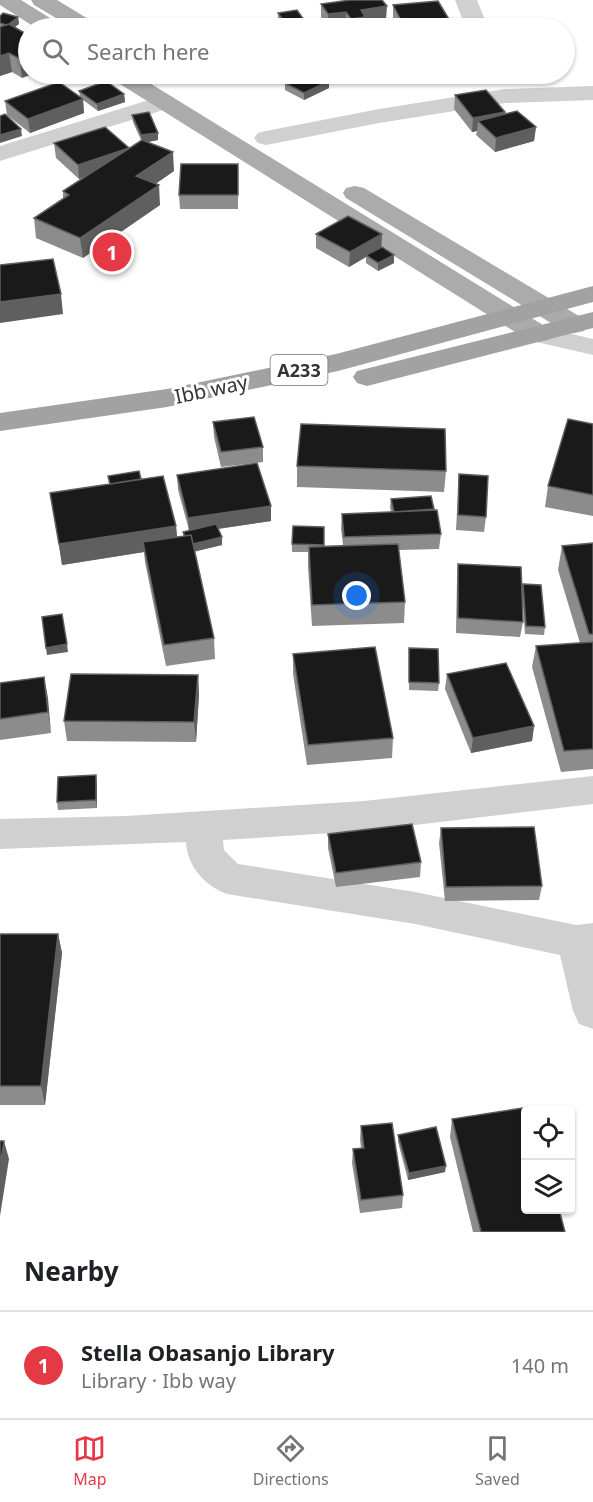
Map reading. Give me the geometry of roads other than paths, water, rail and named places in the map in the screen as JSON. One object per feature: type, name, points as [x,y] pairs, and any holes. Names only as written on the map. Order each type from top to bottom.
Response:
[{"type":"highway","name":"Ibb way","points":[[0,422],[167,399],[338,362],[510,316],[539,320],[593,294]]},
{"type":"highway","name":"A233","points":[[0,446],[186,417],[354,381],[539,320],[588,334]]},
{"type":"main road","points":[[6,0],[34,18]]},
{"type":"main road","points":[[42,0],[71,18]]},
{"type":"main road","points":[[136,84],[510,316]]},
{"type":"main road","points":[[176,84],[266,138],[539,320]]},
{"type":"street","points":[[466,0],[473,18]]},
{"type":"street","points":[[500,84],[505,96]]},
{"type":"street","points":[[266,138],[379,116],[505,96],[593,93]]},
{"type":"street","points":[[0,154],[165,102]]},
{"type":"street","points":[[0,834],[204,826],[364,816],[593,790]]},
{"type":"street","points":[[204,826],[205,855],[227,878],[415,908],[585,941],[593,1011]]},
{"type":"place","name":"Stella Obasanjo Library","points":[[112,252]]}]
